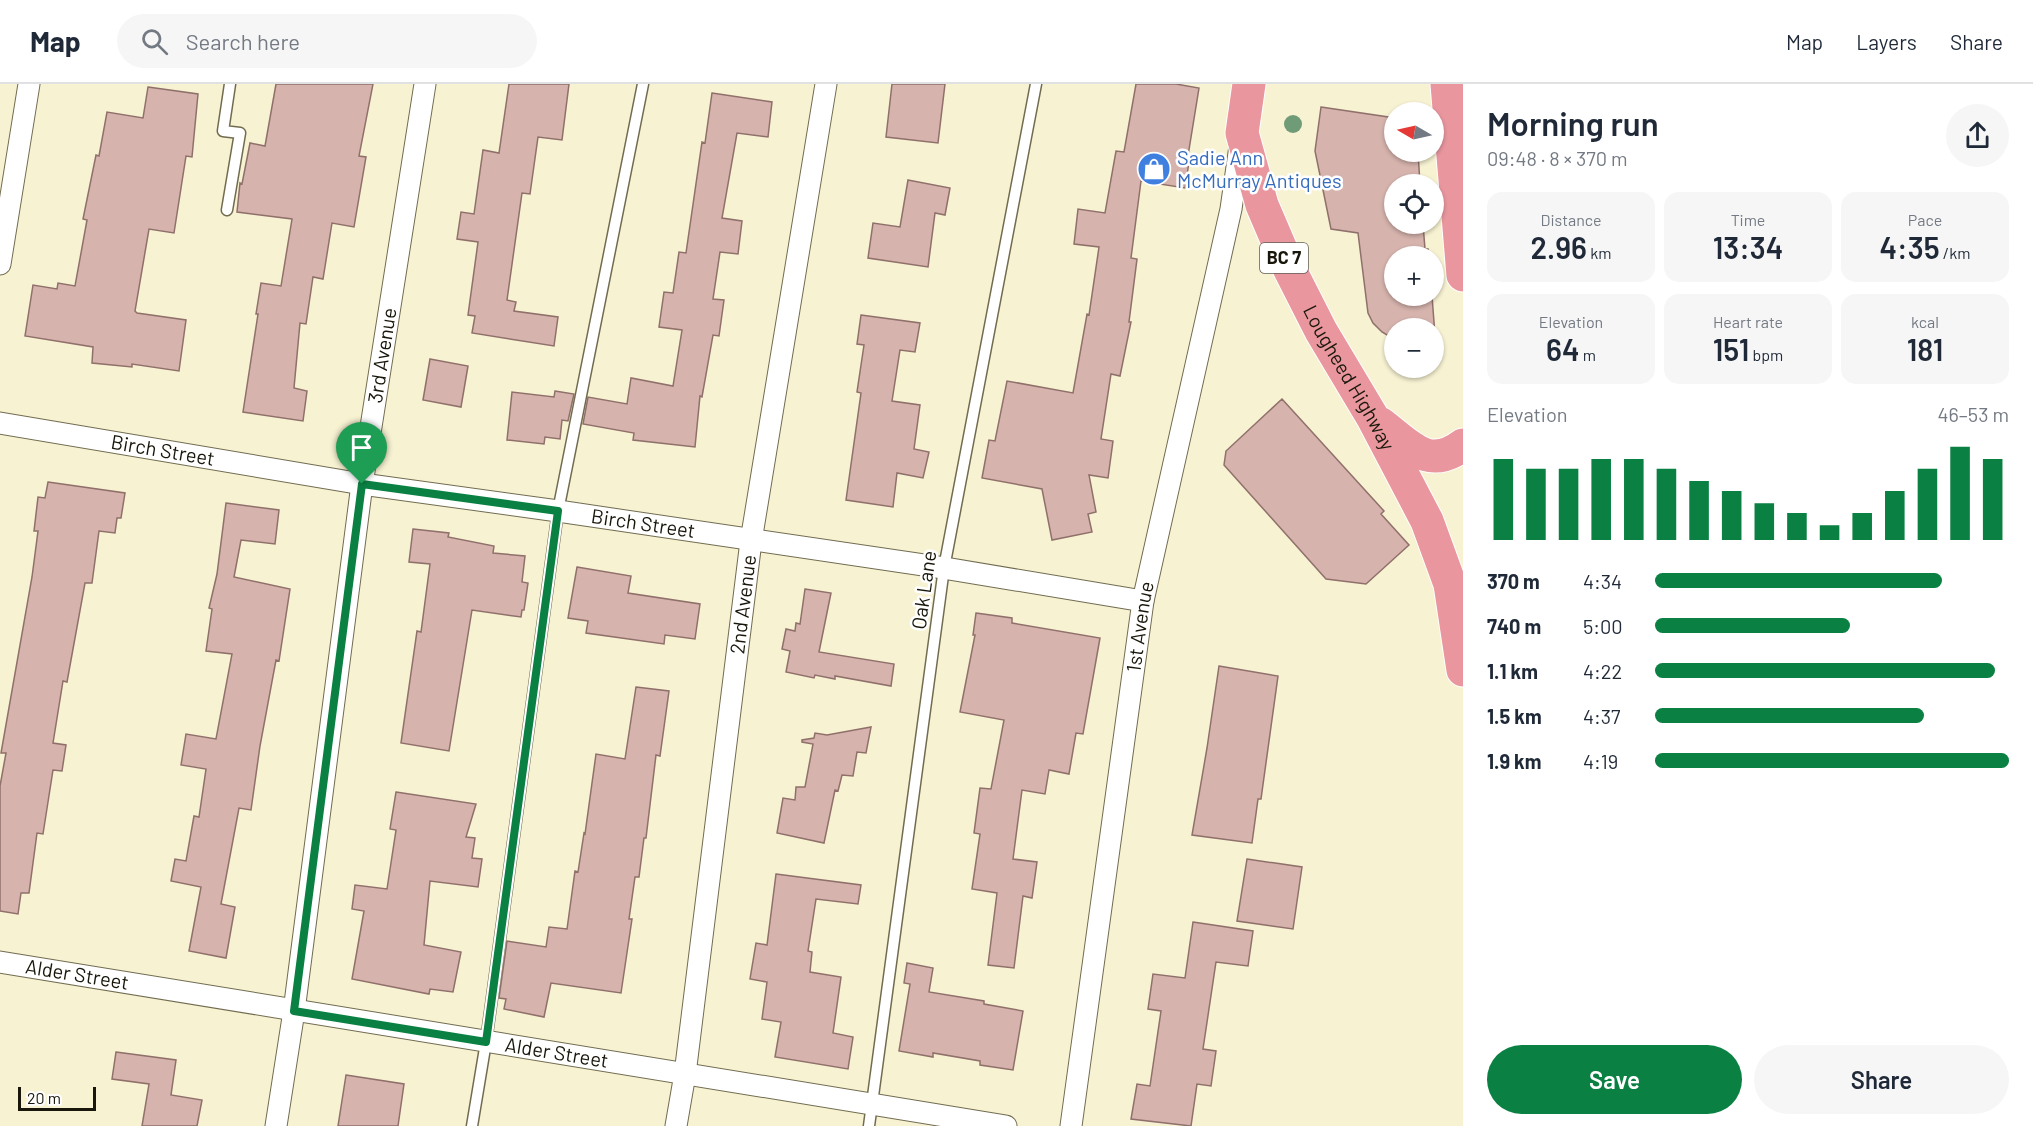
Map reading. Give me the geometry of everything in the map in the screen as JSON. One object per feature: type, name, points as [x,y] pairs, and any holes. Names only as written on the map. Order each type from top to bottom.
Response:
[{"type":"main road","name":"Lougheed Highway","points":[[1249,84],[1242,133],[1262,205],[1289,268],[1321,331],[1373,418],[1427,521],[1450,584],[1463,670]]},
{"type":"main road","points":[[1448,84],[1463,275]]},
{"type":"main road","points":[[1373,418],[1420,453],[1436,458],[1451,454],[1463,445]]},
{"type":"street","points":[[0,264],[29,84]]},
{"type":"street","name":"3rd Avenue","points":[[276,1126],[294,1011],[362,484],[425,84]]},
{"type":"street","name":"2nd Avenue","points":[[676,1126],[685,1074],[751,541],[826,84]]},
{"type":"street","name":"1st Avenue","points":[[1071,1126],[1143,601],[1232,209],[1242,133]]},
{"type":"street","name":"Birch Street","points":[[0,423],[362,484],[944,568],[1143,601]]},
{"type":"street","name":"Alder Street","points":[[0,962],[1006,1126]]},
{"type":"lane","points":[[227,210],[240,133],[223,131],[230,84]]},
{"type":"lane","points":[[472,1126],[486,1042],[558,511],[643,84]]},
{"type":"lane","name":"Oak Lane","points":[[869,1126],[944,568],[1036,84]]},
{"type":"building","points":[[276,84],[373,84],[359,156],[366,157],[354,227],[332,223],[323,279],[313,277],[306,324],[300,323],[294,388],[307,391],[303,421],[243,412],[261,283],[281,286],[292,219],[237,212],[240,183],[242,184],[250,143],[265,146]]},
{"type":"building","points":[[509,84],[569,84],[562,140],[538,137],[530,194],[522,193],[507,300],[516,302],[514,311],[558,317],[554,346],[472,333],[475,316],[468,315],[478,242],[457,239],[461,212],[474,214],[483,150],[499,153]]},
{"type":"building","points":[[892,84],[945,84],[938,143],[886,137]]},
{"type":"building","points":[[1136,84],[1176,84],[1199,88],[1185,188],[1141,181],[1131,258],[1137,259],[1129,322],[1131,322],[1120,376],[1111,374],[1101,439],[1113,441],[1108,478],[1089,475],[1096,512],[1088,514],[1092,532],[1052,540],[1042,489],[982,478],[989,440],[995,441],[1007,381],[1073,393],[1087,314],[1089,315],[1099,247],[1074,244],[1078,209],[1105,213],[1116,151],[1124,152]]},
{"type":"building","points":[[148,87],[198,94],[192,157],[186,156],[174,233],[149,229],[135,311],[186,320],[179,371],[132,364],[132,367],[92,363],[93,347],[25,336],[33,285],[57,289],[58,283],[75,286],[87,220],[83,219],[96,155],[99,156],[107,112],[143,118]]},
{"type":"building","points":[[712,93],[772,102],[768,137],[737,133],[722,218],[742,221],[738,254],[720,252],[713,299],[724,300],[719,336],[713,335],[702,397],[700,396],[695,447],[633,440],[634,433],[583,424],[588,397],[627,404],[631,378],[673,386],[682,330],[659,327],[664,292],[673,293],[679,252],[686,253],[702,142],[705,143]]},
{"type":"building","points":[[1321,107],[1384,116],[1384,162],[1419,162],[1419,174],[1384,174],[1384,234],[1424,234],[1425,246],[1384,246],[1384,306],[1433,306],[1434,318],[1384,318],[1384,333],[1373,323],[1368,313],[1358,233],[1331,229],[1315,151]]},
{"type":"building","points":[[908,180],[950,188],[945,215],[935,213],[928,267],[868,258],[873,223],[900,227]]},
{"type":"building","points":[[861,315],[920,323],[915,352],[900,350],[892,401],[920,405],[914,449],[929,452],[923,478],[897,473],[893,507],[846,500],[861,393],[857,392],[864,345],[857,344]]},
{"type":"building","points":[[430,359],[468,366],[461,407],[423,400]]},
{"type":"building","points":[[555,391],[574,394],[568,421],[562,420],[560,439],[545,437],[544,444],[507,440],[512,392],[554,397]]},
{"type":"building","points":[[1282,399],[1384,511],[1381,514],[1409,545],[1366,584],[1326,579],[1224,465],[1226,451]]},
{"type":"building","points":[[48,482],[125,493],[121,518],[117,518],[115,533],[99,531],[92,583],[85,583],[67,682],[63,681],[53,743],[66,745],[62,771],[53,770],[43,834],[37,833],[29,893],[21,893],[18,914],[0,911],[0,786],[6,753],[1,753],[32,577],[38,531],[34,531],[38,497],[45,498]]},
{"type":"building","points":[[226,503],[279,510],[275,544],[241,540],[234,577],[290,589],[279,661],[276,660],[260,746],[251,810],[239,808],[221,904],[235,907],[226,958],[189,951],[201,887],[171,881],[175,859],[186,861],[194,816],[199,817],[206,769],[181,765],[186,734],[216,739],[232,654],[206,651],[212,609],[209,608],[217,574]]},
{"type":"building","points":[[413,529],[449,533],[448,537],[494,546],[493,553],[525,556],[522,582],[528,583],[521,617],[472,610],[449,751],[401,743],[417,631],[421,632],[430,564],[409,562]]},
{"type":"building","points":[[577,567],[631,576],[628,593],[700,604],[695,639],[665,635],[664,644],[586,633],[588,621],[568,618]]},
{"type":"building","points":[[805,589],[831,593],[819,652],[894,664],[891,686],[835,676],[835,679],[815,675],[814,678],[786,672],[790,651],[782,649],[786,629],[795,631],[796,623],[800,624]]},
{"type":"building","points":[[976,613],[1012,618],[1012,623],[1100,638],[1083,734],[1076,733],[1069,774],[1049,770],[1045,794],[1022,790],[1013,859],[1037,862],[1032,898],[1023,896],[1014,968],[988,965],[997,893],[972,889],[980,834],[974,833],[980,788],[991,789],[1004,720],[960,712],[975,635],[973,635]]},
{"type":"building","points":[[1219,666],[1278,676],[1261,799],[1258,799],[1252,843],[1192,835]]},
{"type":"building","points":[[636,687],[669,691],[660,756],[656,755],[639,877],[635,877],[629,919],[632,919],[621,993],[551,983],[544,1017],[504,1009],[506,999],[499,998],[507,941],[546,947],[549,927],[567,929],[575,871],[578,872],[585,834],[596,754],[625,759]]},
{"type":"building","points":[[871,727],[866,753],[857,752],[853,776],[842,775],[838,791],[835,790],[824,843],[777,833],[783,798],[795,800],[796,787],[805,787],[813,744],[802,742],[802,740],[814,738],[815,733],[827,735]]},
{"type":"building","points":[[396,792],[476,804],[466,837],[475,838],[472,858],[482,859],[478,887],[430,881],[424,945],[461,952],[453,992],[430,989],[429,994],[352,979],[364,911],[352,909],[355,885],[387,889],[396,830],[390,829]]},
{"type":"building","points":[[1247,859],[1302,867],[1293,929],[1237,921]]},
{"type":"building","points":[[776,874],[861,885],[858,904],[816,899],[808,951],[812,952],[810,972],[841,977],[833,1033],[853,1037],[848,1069],[775,1057],[781,1022],[762,1019],[767,982],[750,979],[756,943],[767,945]]},
{"type":"building","points":[[1193,922],[1253,931],[1248,966],[1216,962],[1203,1049],[1216,1051],[1211,1086],[1197,1084],[1191,1126],[1131,1119],[1137,1084],[1150,1086],[1161,1011],[1148,1009],[1153,974],[1185,978]]},
{"type":"building","points":[[907,963],[933,968],[929,992],[984,1001],[984,1004],[1023,1011],[1013,1070],[980,1065],[980,1061],[933,1053],[933,1057],[899,1051],[910,984],[904,983]]},
{"type":"building","points":[[116,1052],[176,1060],[171,1095],[202,1100],[197,1126],[142,1126],[149,1084],[112,1079]]},
{"type":"building","points":[[346,1075],[404,1084],[398,1126],[338,1126]]},
{"type":"place","name":"Sadie Ann McMurray Antiques","points":[[1154,169]]},
{"type":"route","points":[[362,484],[558,511],[486,1042],[294,1011],[362,484]]}]
